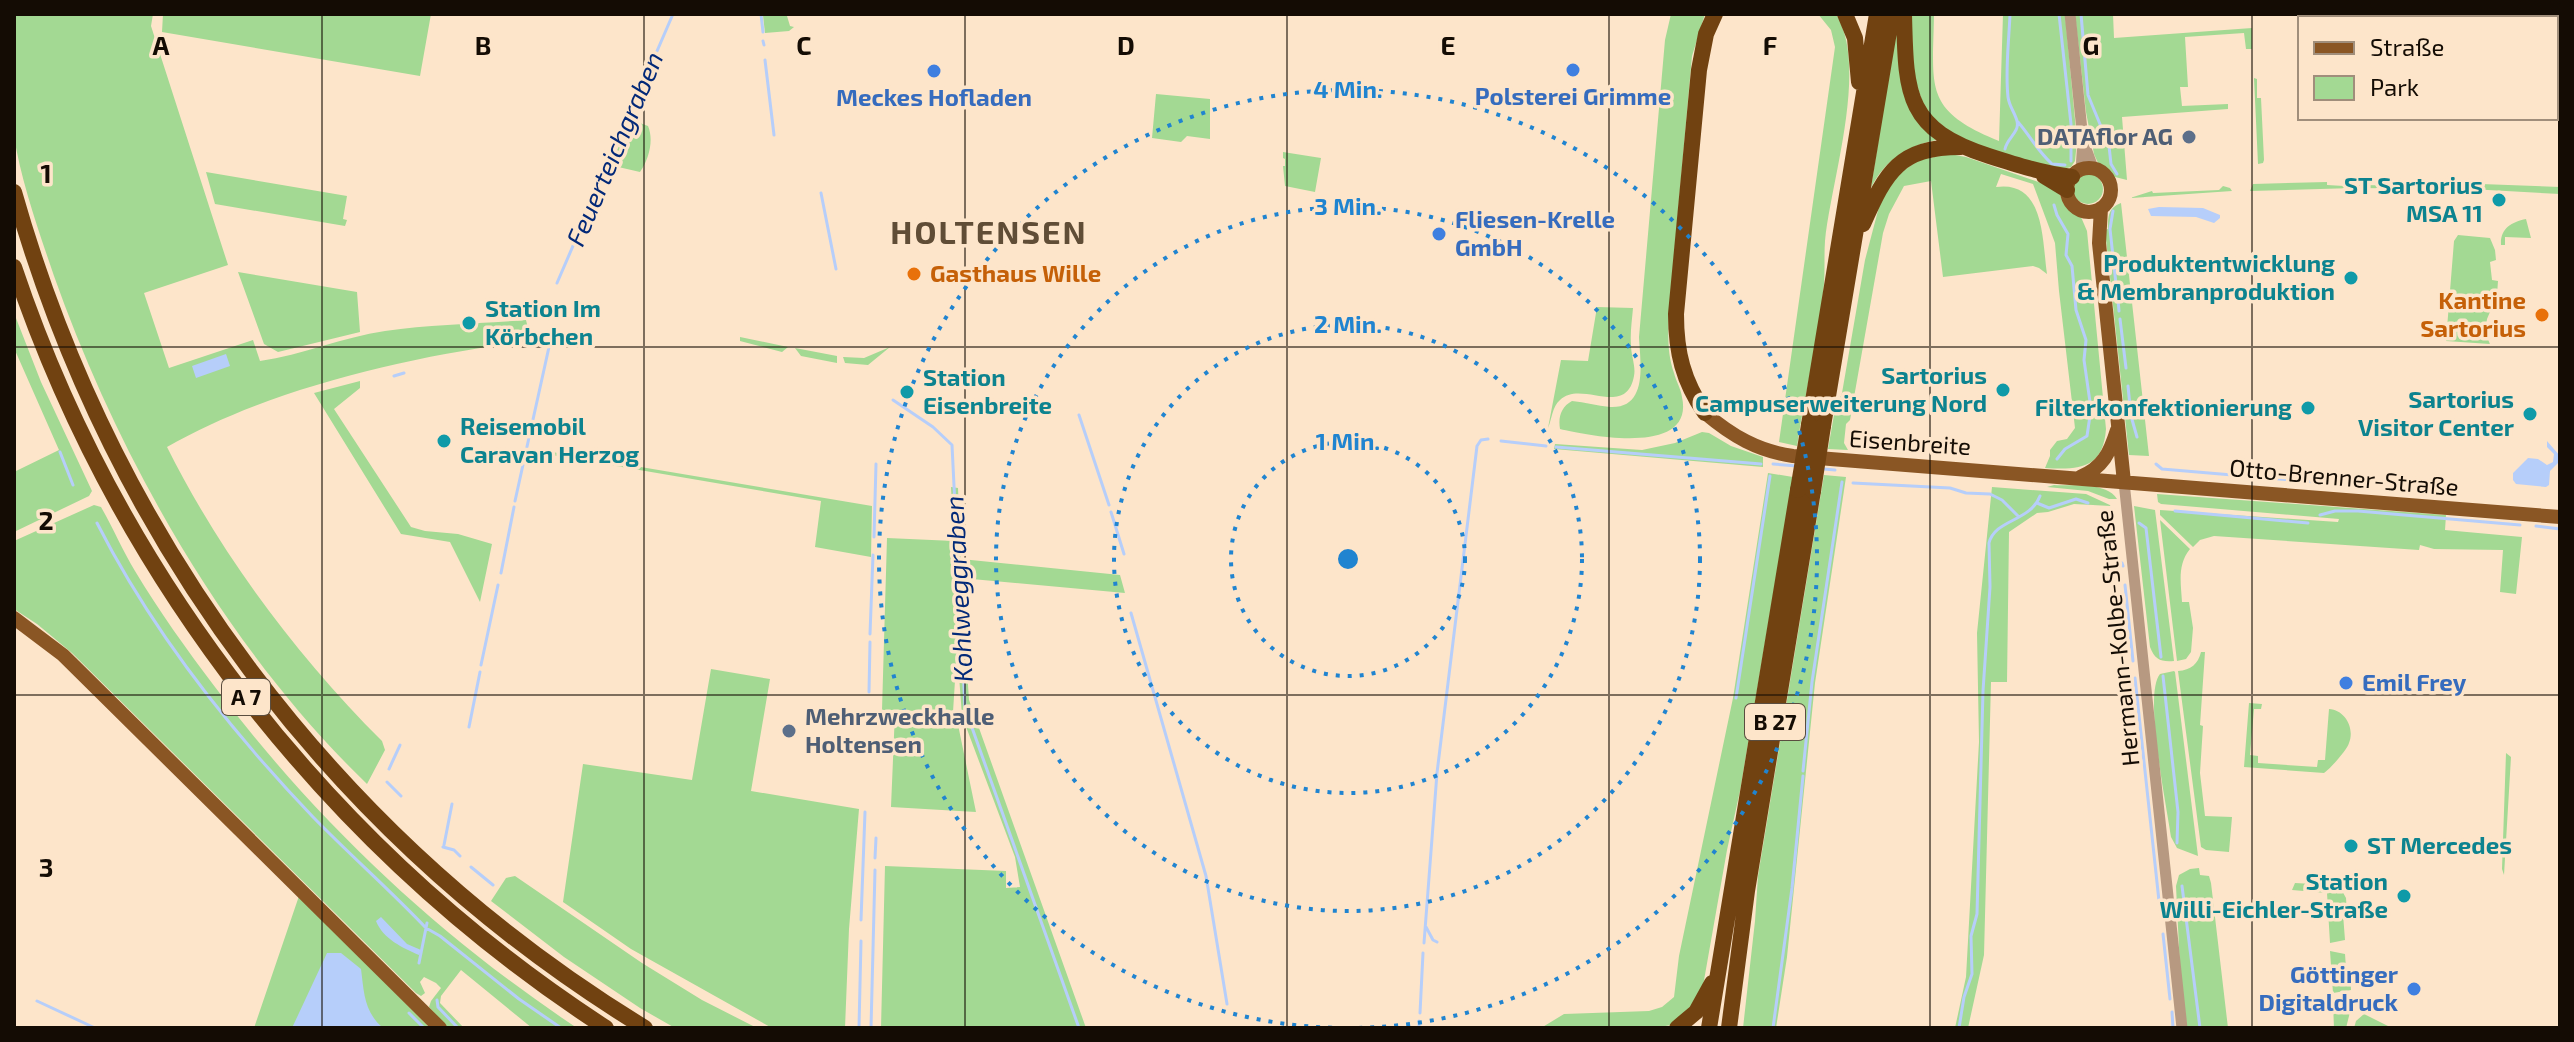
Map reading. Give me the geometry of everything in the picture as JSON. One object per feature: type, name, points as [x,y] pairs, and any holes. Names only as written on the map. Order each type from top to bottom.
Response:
[{"type":"highway","points":[[1705,413],[1682,369],[1676,314],[1699,70],[1706,34],[1715,14]]},
{"type":"highway","points":[[1845,14],[1855,38],[1861,107]]},
{"type":"highway","name":"B 27","points":[[1709,1028],[1816,425],[1877,14]]},
{"type":"highway","name":"B 27","points":[[1816,425],[1852,247],[1892,14]]},
{"type":"highway","points":[[1904,14],[1909,83],[1917,107],[1931,128],[1962,147],[2039,173],[2078,176]]},
{"type":"highway","points":[[1852,247],[1882,183],[1897,166],[1922,151],[1962,147]]},
{"type":"highway","name":"A 7","points":[[14,192],[67,348],[127,476],[193,588],[270,697],[371,811],[453,889],[541,959],[645,1028]]},
{"type":"highway","name":"A 7","points":[[14,267],[53,368],[112,492],[169,588],[243,693],[304,767],[404,870],[501,953],[606,1028]]},
{"type":"highway","name":"B 27","points":[[1729,1028],[1805,490]]},
{"type":"highway","points":[[1677,1028],[1696,1012],[1719,967]]},
{"type":"main road","points":[[2104,174],[2110,186],[2109,198],[2094,210],[2073,205],[2078,176],[2104,174]]},
{"type":"main road","name":"Hermann-Kolbe-Straße","points":[[2094,210],[2124,482]]},
{"type":"main road","name":"Eisenbreite","points":[[1705,413],[1735,436],[1775,453],[2124,482]]},
{"type":"main road","points":[[2079,477],[2103,462],[2118,426]]},
{"type":"main road","name":"Otto-Brenner-Straße","points":[[2124,482],[2560,517]]},
{"type":"main road","points":[[14,618],[63,655],[440,1028]]},
{"type":"street","points":[[2070,14],[2083,140],[2078,176]]},
{"type":"street","name":"Hermann-Kolbe-Straße","points":[[2124,482],[2182,1028]]},
{"type":"green space","points":[[14,14],[153,14],[151,26],[228,265],[144,293],[169,368],[253,340],[260,361],[385,331],[526,320],[531,341],[439,355],[343,377],[251,408],[167,447],[211,527],[263,603],[320,674],[382,741],[385,750],[367,784],[316,731],[223,612],[182,548],[110,413],[54,276],[21,171],[13,125]]},
{"type":"green space","points":[[163,14],[431,14],[420,76],[162,32]]},
{"type":"green space","points":[[1671,14],[1705,14],[1692,56],[1669,312],[1669,350],[1681,394],[1682,416],[1673,428],[1657,435],[1637,438],[1615,438],[1560,429],[1561,413],[1572,401],[1622,406],[1637,392],[1640,382],[1639,337],[1665,40]]},
{"type":"green space","points":[[1818,14],[1836,14],[1845,36],[1849,93],[1825,241],[1819,324],[1797,446],[1779,442],[1835,47],[1831,30]]},
{"type":"green space","points":[[1898,14],[1900,67],[1906,96],[1922,125],[1936,140],[1915,146],[1898,156],[1876,178],[1871,188]]},
{"type":"green space","points":[[1911,14],[1934,14],[1934,79],[1945,107],[1974,130],[1999,141],[2003,14],[2065,14],[2077,141],[2075,161],[2071,167],[2059,170],[1960,140],[1926,112],[1914,77]]},
{"type":"green space","points":[[2075,14],[2113,14],[2114,38],[2252,28],[2252,49],[2246,49],[2244,33],[2185,37],[2188,87],[2180,87],[2182,106],[2228,104],[2228,109],[2122,117],[2127,180],[2111,176],[2094,154]]},
{"type":"green space","points":[[763,15],[787,16],[790,26],[794,27],[789,31],[765,33]]},
{"type":"green space","points":[[2254,78],[2257,79],[2257,98],[2261,98],[2264,160],[2258,164]]},
{"type":"green space","points":[[1156,94],[1210,99],[1210,139],[1187,136],[1181,142],[1152,138]]},
{"type":"green space","points":[[629,123],[648,126],[651,137],[648,155],[640,172],[614,166],[612,162]]},
{"type":"green space","points":[[1283,152],[1321,158],[1315,192],[1285,186]]},
{"type":"green space","points":[[1950,154],[2047,185],[2057,190],[2065,204],[2081,217],[2087,231],[2106,429],[2100,452],[2087,464],[2045,468],[2050,450],[2057,441],[2067,439],[2075,428],[2055,243],[2033,184],[2001,174],[1996,187],[2012,187],[2024,193],[2038,215],[2047,274],[2033,266],[1943,277],[1931,181],[1904,186],[1883,233],[1850,420],[1846,424],[1844,443],[1848,450],[1828,449],[1834,415],[1842,393],[1865,260],[1880,203],[1897,175],[1919,160]]},
{"type":"green space","points":[[206,172],[347,196],[343,219],[347,220],[345,226],[215,204]]},
{"type":"green space","points":[[2088,174],[2094,175],[2102,183],[2102,195],[2094,203],[2088,204],[2082,203],[2074,195],[2073,189],[2074,183],[2082,175]]},
{"type":"green space","points":[[2327,182],[2327,185],[2354,184],[2354,188],[2250,191],[2253,184]]},
{"type":"green space","points":[[2438,182],[2454,189],[2357,188],[2356,185],[2437,186]]},
{"type":"green space","points":[[2481,184],[2560,187],[2560,194],[2470,189]]},
{"type":"green space","points":[[2223,186],[2232,191],[2130,198],[2152,191],[2219,190]]},
{"type":"green space","points":[[2121,203],[2149,456],[2129,455],[2105,230],[2108,229],[2111,210]]},
{"type":"green space","points":[[2526,219],[2531,238],[2505,237],[2505,245],[2501,245],[2502,235],[2508,227]]},
{"type":"green space","points":[[2458,235],[2490,238],[2495,250],[2496,260],[2490,262],[2492,280],[2498,281],[2497,295],[2485,333],[2490,344],[2446,341],[2454,241]]},
{"type":"green space","points":[[238,272],[357,292],[360,332],[278,352],[264,344]]},
{"type":"green space","points":[[1597,307],[1633,308],[1631,340],[1634,376],[1629,389],[1613,397],[1579,393],[1569,395],[1555,406],[1548,428],[1561,360],[1588,361]]},
{"type":"green space","points":[[14,313],[41,382],[92,491],[89,496],[14,532],[14,472],[59,450],[14,348]]},
{"type":"green space","points":[[740,337],[788,347],[782,352],[740,341]]},
{"type":"green space","points":[[890,347],[868,365],[845,363],[843,357],[864,358]]},
{"type":"green space","points":[[795,348],[837,356],[837,363],[801,356]]},
{"type":"green space","points":[[360,381],[360,388],[334,409],[411,527],[458,534],[492,544],[480,602],[450,542],[401,534],[314,393]]},
{"type":"green space","points":[[1702,432],[1763,457],[1763,467],[1554,449],[1555,444],[1642,450],[1675,443]]},
{"type":"green space","points":[[528,448],[872,506],[871,557],[815,547],[821,501],[528,451]]},
{"type":"green space","points":[[1768,473],[1793,477],[1740,791],[1703,986],[1691,1008],[1671,1025],[1654,1028],[1541,1028],[1564,1014],[1649,1011],[1662,1007],[1674,997],[1679,956],[1733,698]]},
{"type":"green space","points":[[1824,475],[1846,477],[1815,683],[1787,957],[1776,1028],[1743,1028],[1758,876]]},
{"type":"green space","points":[[951,487],[958,488],[961,559],[1120,575],[1125,593],[961,578],[969,700],[1086,1028],[881,1028],[885,866],[1006,871],[1006,888],[1020,887],[1015,857],[962,716],[957,649],[953,712],[882,710],[887,538],[954,541]]},
{"type":"green space","points":[[1992,487],[2086,494],[2112,506],[2074,504],[2037,513],[2009,532],[2007,682],[1991,682],[1984,955],[1968,1028],[1955,1028],[1966,977],[1979,742],[1977,633]]},
{"type":"green space","points":[[2047,487],[2098,487],[2117,499],[2088,491]]},
{"type":"green space","points":[[2157,494],[2446,515],[2445,530],[2522,537],[2516,594],[2500,592],[2503,550],[2434,549],[2420,545],[2419,550],[2214,536],[2200,540],[2193,547],[2160,515],[2160,510],[2338,522],[2339,519],[2161,504]]},
{"type":"green space","points":[[94,505],[101,507],[135,571],[184,645],[294,784],[381,873],[428,915],[525,992],[577,1028],[532,1028],[461,970],[441,996],[440,1003],[464,1028],[448,1028],[429,1007],[441,988],[436,983],[424,977],[420,982],[425,993],[421,996],[416,993],[72,653],[14,609],[14,541]]},
{"type":"green space","points":[[2134,506],[2155,510],[2174,661],[2159,659],[2150,647]]},
{"type":"green space","points":[[2160,520],[2190,549],[2181,568],[2181,581],[2182,602],[2189,602],[2193,628],[2191,652],[2186,659],[2177,661]]},
{"type":"green space","points":[[2201,652],[2205,652],[2200,773],[2205,816],[2232,817],[2229,852],[2201,847],[2178,671],[2193,666]]},
{"type":"green space","points":[[711,669],[770,679],[751,791],[859,809],[845,1028],[772,1028],[631,949],[563,902],[583,764],[692,780]]},
{"type":"green space","points":[[2174,671],[2198,856],[2177,848],[2171,837],[2158,752],[2155,686],[2160,674]]},
{"type":"green space","points":[[2249,703],[2262,704],[2261,709],[2254,709],[2250,755],[2258,756],[2258,763],[2317,767],[2318,760],[2325,760],[2329,709],[2344,716],[2350,726],[2349,743],[2324,773],[2244,767]]},
{"type":"green space","points":[[895,712],[956,715],[976,812],[891,807]]},
{"type":"green space","points":[[2506,753],[2511,757],[2504,875],[2502,869]]},
{"type":"green space","points":[[2199,868],[2200,875],[2209,876],[2211,883],[2228,1028],[2187,1028],[2176,886],[2179,875]]},
{"type":"green space","points":[[515,876],[642,963],[702,1000],[757,1028],[675,1028],[640,1008],[564,957],[491,901],[506,878]]},
{"type":"green space","points":[[2295,883],[2331,885],[2336,891],[2341,889],[2346,898],[2347,914],[2343,914],[2345,940],[2330,943],[2327,893],[2292,890]]},
{"type":"green space","points":[[299,896],[430,1028],[254,1028]]},
{"type":"green space","points":[[2330,951],[2345,954],[2346,968],[2350,968],[2351,990],[2333,993]]},
{"type":"green space","points":[[2333,1003],[2345,1003],[2350,1012],[2346,1028],[2334,1028]]},
{"type":"green space","points":[[2364,1014],[2392,1028],[2354,1028],[2356,1021]]},
{"type":"water","points":[[2203,208],[2220,215],[2220,218],[2214,223],[2196,217],[2151,216],[2148,209]]},
{"type":"water","points":[[226,354],[230,366],[196,378],[192,366]]},
{"type":"water","points":[[2547,441],[2560,456],[2550,471],[2549,485],[2516,484],[2513,473],[2528,458],[2538,459],[2547,465],[2553,462],[2554,454],[2547,447]]},
{"type":"water","points":[[381,917],[407,944],[421,950],[419,955],[383,933],[376,921]]},
{"type":"water","points":[[327,953],[341,953],[361,969],[368,1008],[383,1028],[292,1028]]},
{"type":"waterway","name":"Feuerteichgraben","points":[[557,283],[673,14]]},
{"type":"waterway","name":"Kohlweggraben","points":[[761,14],[763,32]]},
{"type":"waterway","points":[[2005,149],[2017,125],[2007,87],[2010,14]]},
{"type":"waterway","points":[[2059,14],[2071,124],[2071,161]]},
{"type":"waterway","points":[[2081,14],[2088,95],[2117,174]]},
{"type":"waterway","name":"Kohlweggraben","points":[[763,41],[764,45]]},
{"type":"waterway","name":"Kohlweggraben","points":[[765,60],[774,135]]},
{"type":"waterway","points":[[2018,122],[2052,164],[2065,165]]},
{"type":"waterway","name":"Kohlweggraben","points":[[821,193],[836,269]]},
{"type":"waterway","points":[[2054,205],[2068,234],[2066,255],[2072,266],[2076,310],[2086,340],[2084,360],[2091,409],[2087,436],[2065,449],[2057,459]]},
{"type":"waterway","points":[[2113,211],[2110,229],[2116,284]]},
{"type":"waterway","points":[[2117,288],[2119,311]]},
{"type":"waterway","points":[[2120,319],[2126,368]]},
{"type":"waterway","points":[[515,501],[549,347]]},
{"type":"waterway","points":[[394,376],[404,373]]},
{"type":"waterway","points":[[2128,386],[2137,437]]},
{"type":"waterway","name":"Kohlweggraben","points":[[893,400],[933,427],[952,445],[965,708],[1079,1028]]},
{"type":"waterway","points":[[1079,415],[1109,505]]},
{"type":"waterway","points":[[1424,943],[1437,773],[1477,446],[1481,440],[1488,439]]},
{"type":"waterway","points":[[1501,441],[1546,446]]},
{"type":"waterway","points":[[1556,447],[1761,464]]},
{"type":"waterway","points":[[60,452],[73,485]]},
{"type":"waterway","points":[[874,537],[876,464]]},
{"type":"waterway","points":[[1773,464],[1797,466]]},
{"type":"waterway","points":[[2156,464],[2162,469],[2315,482]]},
{"type":"waterway","points":[[1824,469],[1835,470]]},
{"type":"waterway","points":[[1736,698],[1770,476]]},
{"type":"waterway","points":[[1803,771],[1812,682],[1842,482]]},
{"type":"waterway","points":[[1853,483],[1950,488],[1966,493],[1990,494],[2002,500],[2019,517]]},
{"type":"waterway","points":[[1959,1028],[1972,974],[1971,936],[1977,914],[1983,691],[1990,587],[1989,543],[1998,529],[2029,511],[2040,496]]},
{"type":"waterway","points":[[2037,503],[2049,508],[2076,499],[2088,503]]},
{"type":"waterway","points":[[501,573],[514,507]]},
{"type":"waterway","points":[[2175,511],[2308,523]]},
{"type":"waterway","points":[[2320,515],[2335,511],[2358,511],[2520,525]]},
{"type":"waterway","points":[[1111,512],[1124,554]]},
{"type":"waterway","points":[[97,523],[167,640],[222,714],[282,784],[426,928],[561,1028]]},
{"type":"waterway","points":[[2139,523],[2146,528],[2161,657]]},
{"type":"waterway","points":[[2536,526],[2560,529]]},
{"type":"waterway","points":[[870,634],[873,555]]},
{"type":"waterway","points":[[481,665],[498,585]]},
{"type":"waterway","points":[[2125,585],[2133,661]]},
{"type":"waterway","points":[[1131,613],[1206,876],[1227,1004]]},
{"type":"waterway","points":[[869,692],[870,642]]},
{"type":"waterway","points":[[469,727],[480,672]]},
{"type":"waterway","points":[[2163,676],[2178,812],[2177,843]]},
{"type":"waterway","points":[[2135,678],[2159,901]]},
{"type":"waterway","points":[[389,769],[400,745]]},
{"type":"waterway","points":[[1773,1028],[1803,776]]},
{"type":"waterway","points":[[387,782],[401,796]]},
{"type":"waterway","points":[[444,845],[452,804]]},
{"type":"waterway","points":[[861,920],[865,812]]},
{"type":"waterway","points":[[875,858],[876,838]]},
{"type":"waterway","points":[[443,847],[454,850],[460,856]]},
{"type":"waterway","points":[[471,867],[493,885]]},
{"type":"waterway","points":[[871,1028],[875,870]]},
{"type":"waterway","points":[[2182,886],[2200,1028]]},
{"type":"waterway","points":[[419,963],[427,923]]},
{"type":"waterway","points":[[1426,927],[1437,942]]},
{"type":"waterway","points":[[2163,934],[2170,999]]},
{"type":"waterway","points":[[859,1028],[861,941]]},
{"type":"waterway","points":[[1420,1013],[1423,953]]},
{"type":"waterway","points":[[437,1000],[438,1007],[458,1028]]},
{"type":"waterway","points":[[37,1001],[95,1028]]},
{"type":"waterway","points":[[2172,1012],[2173,1028]]},
{"type":"waterway","points":[[409,1013],[424,1028]]},
{"type":"waterway","points":[[1419,1021],[1419,1028]]},
{"type":"place","name":"Polsterei Grimme","points":[[1573,70]]},
{"type":"place","name":"Meckes Hofladen","points":[[934,71]]},
{"type":"place","name":"DATAflor AG","points":[[2189,137]]},
{"type":"place","name":"ST Sartorius MSA 11","points":[[2499,200]]},
{"type":"place","name":"Fliesen-Krelle GmbH","points":[[1439,234]]},
{"type":"place","name":"Gasthaus Wille","points":[[914,274]]},
{"type":"place","name":"Produktentwicklung & Membranproduktion","points":[[2351,278]]},
{"type":"place","name":"Kantine Sartorius","points":[[2542,315]]},
{"type":"place","name":"Station Im Körbchen","points":[[469,323]]},
{"type":"place","name":"Sartorius Campuserweiterung Nord","points":[[2003,390]]},
{"type":"place","name":"Station Eisenbreite","points":[[907,392]]},
{"type":"place","name":"Filterkonfektionierung","points":[[2308,408]]},
{"type":"place","name":"Sartorius Visitor Center","points":[[2530,414]]},
{"type":"place","name":"Reisemobil Caravan Herzog","points":[[444,441]]},
{"type":"place","name":"Emil Frey","points":[[2346,683]]},
{"type":"place","name":"Mehrzweckhalle Holtensen","points":[[789,731]]},
{"type":"place","name":"ST Mercedes","points":[[2351,846]]},
{"type":"place","name":"Station Willi-Eichler-Straße","points":[[2404,896]]},
{"type":"place","name":"Göttinger Digitaldruck","points":[[2414,989]]},
{"type":"district","name":"HOLTENSEN","points":[[989,233]]}]
